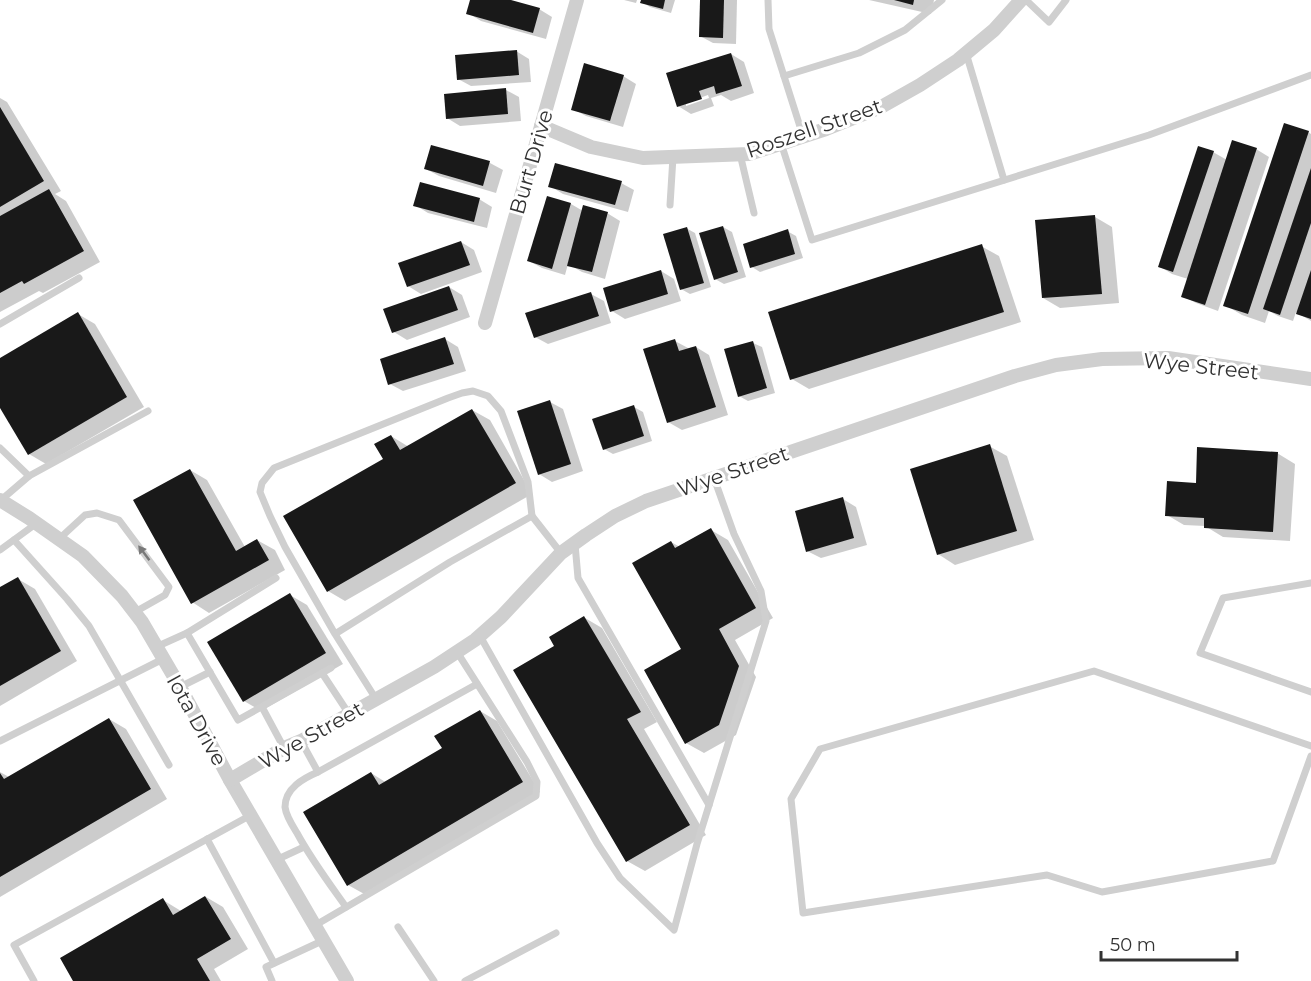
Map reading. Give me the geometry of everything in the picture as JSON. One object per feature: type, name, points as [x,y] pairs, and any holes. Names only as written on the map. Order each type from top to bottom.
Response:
[{"type":"street","name":"Burt Drive","points":[[485,323],[577,0]]},
{"type":"street","name":"Roszell Street","points":[[540,126],[591,147],[643,158],[749,154],[881,107],[920,85],[958,60],[994,30],[1021,0]]},
{"type":"street","name":"Wye Street","points":[[230,780],[457,652],[501,617],[561,554],[615,516],[646,501],[1016,376],[1056,365],[1102,359],[1168,358],[1311,379]]},
{"type":"street","name":"Iota Drive","points":[[0,500],[83,556],[106,578],[135,612],[164,659],[230,780],[346,981]]},
{"type":"lane","points":[[768,0],[769,29],[803,136]]},
{"type":"lane","points":[[784,76],[859,53],[905,30],[942,0]]},
{"type":"lane","points":[[1026,0],[1049,22],[1066,0]]},
{"type":"lane","points":[[966,53],[1004,180]]},
{"type":"lane","points":[[781,143],[812,240],[1149,135],[1311,75]]},
{"type":"lane","points":[[740,154],[754,213]]},
{"type":"lane","points":[[670,205],[673,157]]},
{"type":"lane","points":[[0,324],[79,278]]},
{"type":"lane","points":[[376,699],[285,547],[260,492],[262,483],[274,468],[462,393],[473,392],[488,396],[501,411],[528,482],[532,516],[561,554]]},
{"type":"lane","points":[[0,500],[29,476],[148,411]]},
{"type":"lane","points":[[0,448],[29,476]]},
{"type":"lane","points":[[480,636],[591,832],[620,878],[674,930],[697,844],[766,621],[761,591],[734,534],[714,478]]},
{"type":"lane","points":[[59,539],[86,515],[97,513],[119,520],[169,587],[165,595],[135,612]]},
{"type":"lane","points":[[335,634],[450,562],[532,516]]},
{"type":"lane","points":[[0,550],[37,524]]},
{"type":"lane","points":[[15,540],[89,626],[169,765]]},
{"type":"lane","points":[[575,544],[578,578],[709,805]]},
{"type":"lane","points":[[156,647],[187,633],[276,579]]},
{"type":"lane","points":[[1311,583],[1223,598],[1200,653],[1311,692]]},
{"type":"lane","points":[[187,633],[238,720],[331,668]]},
{"type":"lane","points":[[314,926],[536,796],[537,782],[527,762],[457,652]]},
{"type":"lane","points":[[0,741],[164,659]]},
{"type":"lane","points":[[1311,746],[1094,671],[820,749],[791,799],[802,913],[1047,875],[1102,892],[1273,861],[1311,756]]},
{"type":"lane","points":[[180,687],[210,672]]},
{"type":"lane","points":[[322,673],[349,714]]},
{"type":"lane","points":[[346,907],[304,847],[289,820],[285,808],[292,789],[302,779],[477,684]]},
{"type":"lane","points":[[262,707],[284,748]]},
{"type":"lane","points":[[301,741],[318,772]]},
{"type":"lane","points":[[34,981],[14,945],[250,815]]},
{"type":"lane","points":[[207,839],[274,963]]},
{"type":"lane","points":[[276,860],[304,847]]},
{"type":"lane","points":[[398,927],[434,981]]},
{"type":"lane","points":[[465,981],[556,933]]},
{"type":"lane","points":[[272,981],[266,967],[322,941]]},
{"type":"building","points":[[470,0],[511,0],[540,8],[533,33],[466,14]]},
{"type":"building","points":[[641,0],[665,0],[663,9],[640,3]]},
{"type":"building","points":[[700,0],[724,0],[723,38],[699,37]]},
{"type":"building","points":[[894,0],[914,0],[913,5]]},
{"type":"building","points":[[517,50],[519,75],[457,80],[455,55]]},
{"type":"building","points":[[731,53],[742,86],[716,94],[714,86],[699,91],[702,99],[677,107],[666,73]]},
{"type":"building","points":[[584,63],[624,75],[610,121],[571,110]]},
{"type":"building","points":[[506,88],[508,114],[446,119],[444,94]]},
{"type":"building","points":[[0,107],[44,181],[0,207]]},
{"type":"building","points":[[1284,123],[1309,131],[1248,314],[1223,306]]},
{"type":"building","points":[[1232,140],[1257,148],[1205,305],[1181,297]]},
{"type":"building","points":[[431,145],[490,161],[483,186],[424,169]]},
{"type":"building","points":[[1198,146],[1214,151],[1173,272],[1158,267]]},
{"type":"building","points":[[555,163],[622,181],[615,205],[548,187]]},
{"type":"building","points":[[1311,168],[1311,223],[1280,315],[1263,309]]},
{"type":"building","points":[[420,182],[480,198],[474,222],[413,206]]},
{"type":"building","points":[[49,189],[84,251],[24,284],[22,281],[0,293],[0,216]]},
{"type":"building","points":[[547,196],[571,203],[552,269],[527,261]]},
{"type":"building","points":[[583,205],[608,212],[592,272],[567,266]]},
{"type":"building","points":[[1095,215],[1102,294],[1042,298],[1035,220]]},
{"type":"building","points":[[723,226],[738,272],[714,280],[699,233]]},
{"type":"building","points":[[687,227],[704,283],[680,290],[663,234]]},
{"type":"building","points":[[788,229],[795,254],[750,268],[743,244]]},
{"type":"building","points":[[461,241],[470,265],[407,287],[398,263]]},
{"type":"building","points":[[982,244],[1004,312],[790,380],[768,312]]},
{"type":"building","points":[[661,270],[668,294],[610,312],[603,288]]},
{"type":"building","points":[[1311,270],[1311,319],[1296,314]]},
{"type":"building","points":[[449,286],[458,310],[392,333],[383,309]]},
{"type":"building","points":[[591,292],[599,316],[534,338],[525,313]]},
{"type":"building","points":[[78,312],[127,397],[28,455],[0,408],[0,358]]},
{"type":"building","points":[[445,337],[454,364],[388,385],[380,359]]},
{"type":"building","points":[[675,339],[679,351],[696,346],[716,407],[667,423],[643,349]]},
{"type":"building","points":[[753,341],[767,388],[738,397],[724,349]]},
{"type":"building","points":[[550,400],[571,464],[538,475],[517,411]]},
{"type":"building","points":[[634,405],[644,436],[603,450],[592,419]]},
{"type":"building","points":[[472,409],[516,483],[327,592],[283,516],[383,459],[374,444],[391,435],[400,450]]},
{"type":"building","points":[[990,444],[1017,531],[937,555],[910,469]]},
{"type":"building","points":[[1197,447],[1278,452],[1273,532],[1204,528],[1204,518],[1165,516],[1167,481],[1196,483]]},
{"type":"building","points":[[190,469],[236,551],[257,539],[269,560],[191,604],[133,500]]},
{"type":"building","points":[[843,497],[854,538],[806,552],[795,511]]},
{"type":"building","points":[[711,528],[756,608],[719,629],[739,666],[719,725],[685,744],[644,670],[681,649],[632,563],[671,541],[675,548]]},
{"type":"building","points":[[18,577],[61,651],[0,686],[0,587]]},
{"type":"building","points":[[290,593],[326,653],[243,702],[207,642]]},
{"type":"building","points":[[584,616],[641,712],[627,719],[690,825],[626,862],[513,670],[554,646],[549,637]]},
{"type":"building","points":[[480,710],[523,782],[347,886],[303,812],[371,772],[379,785],[442,748],[434,736]]},
{"type":"building","points":[[109,718],[151,789],[0,877],[0,773],[4,779]]},
{"type":"building","points":[[205,896],[231,939],[197,959],[210,981],[73,981],[60,958],[163,898],[173,915]]}]
